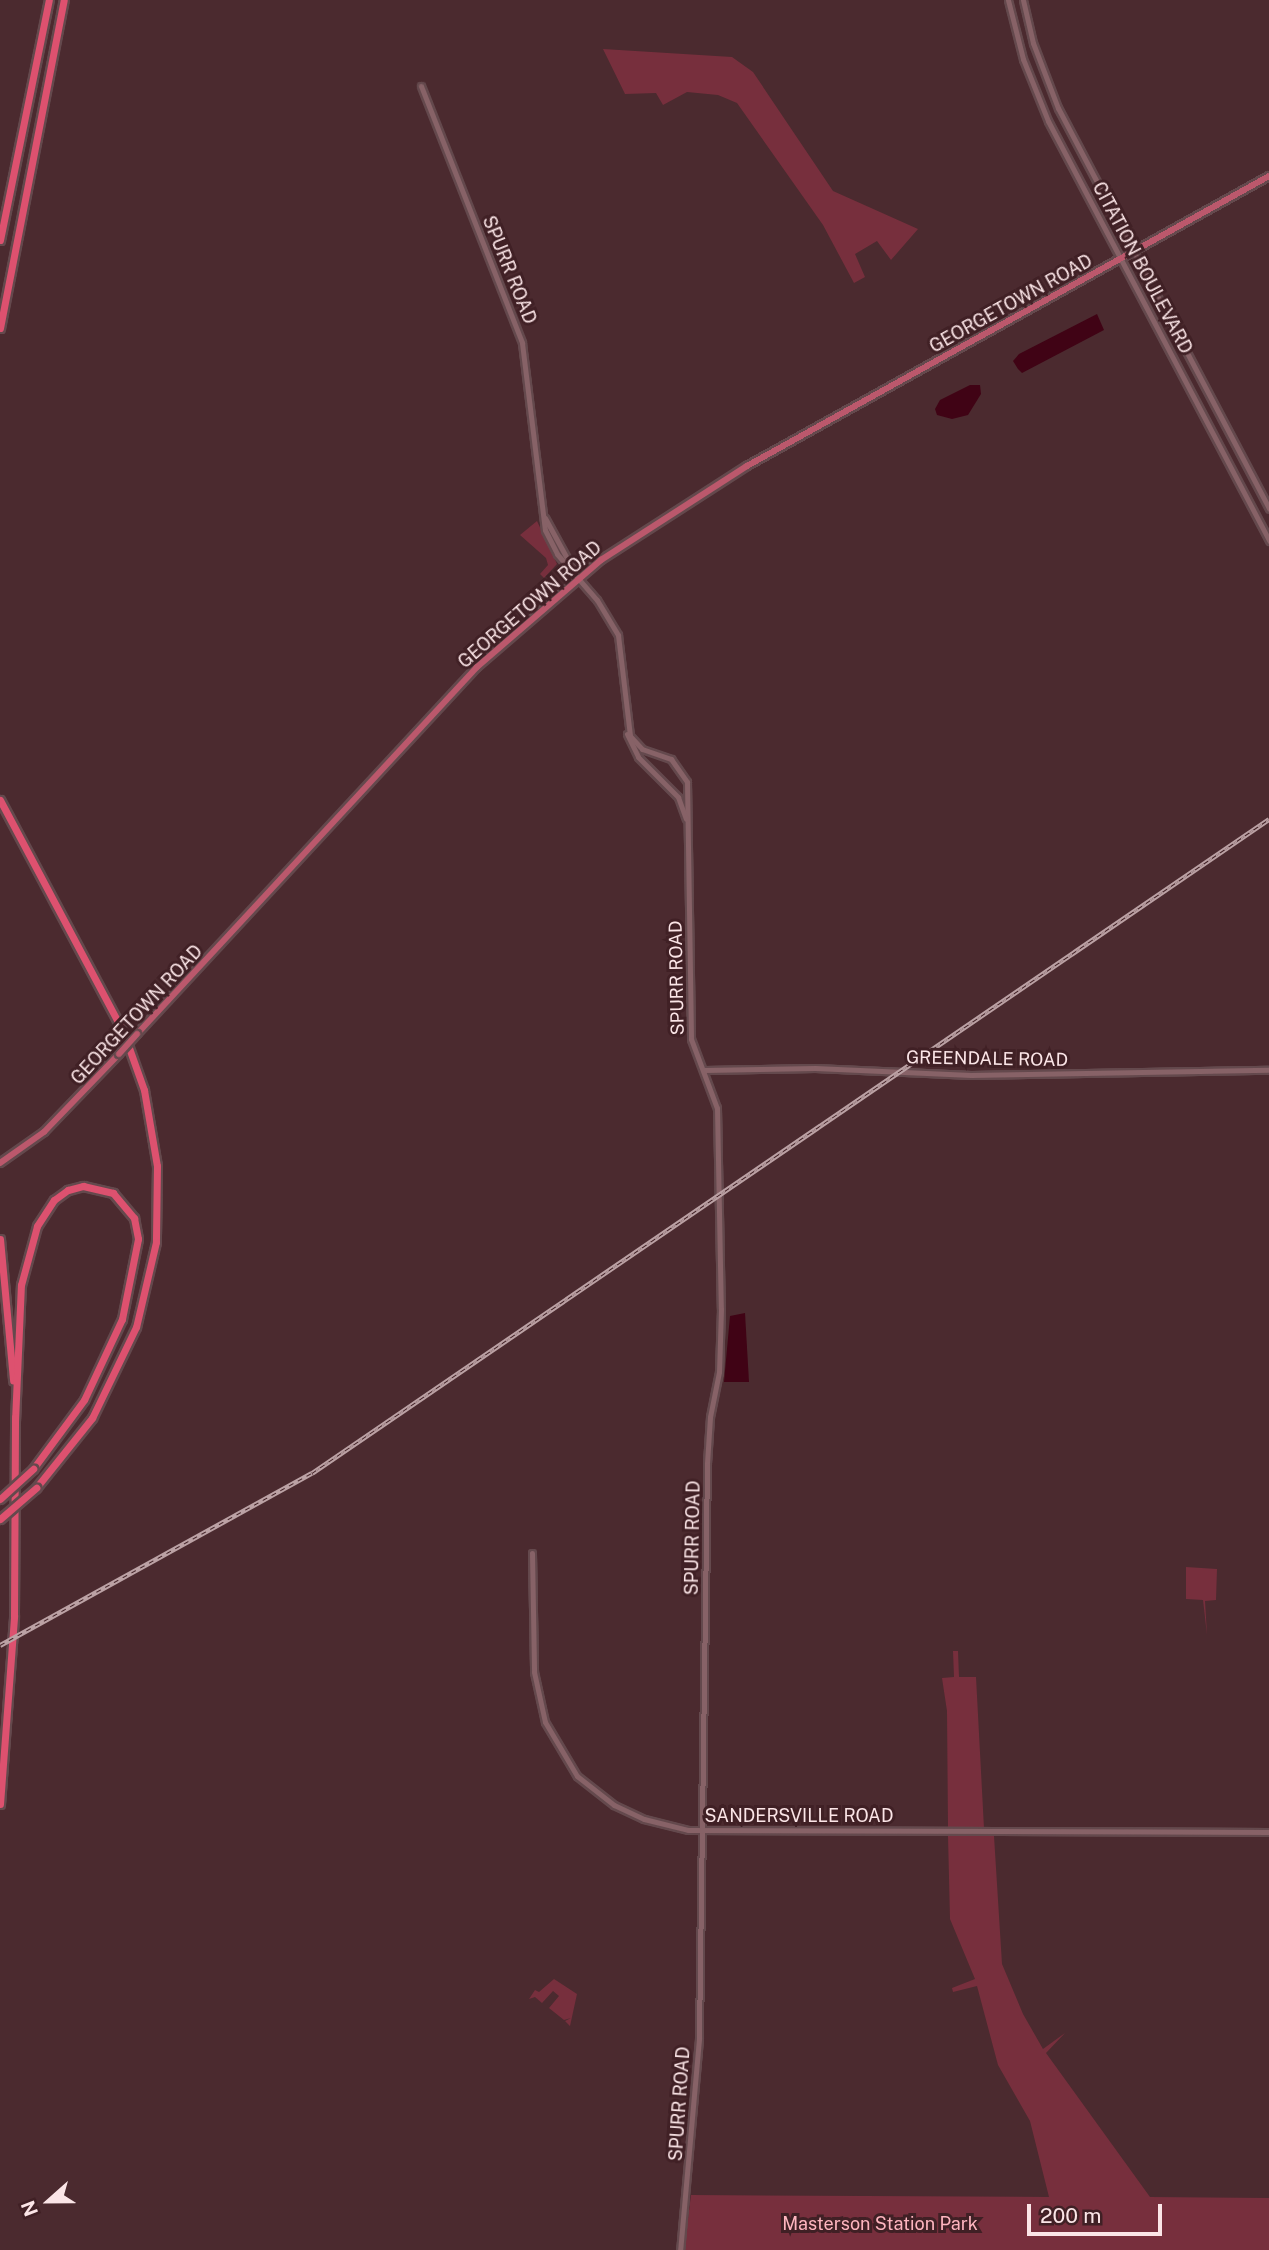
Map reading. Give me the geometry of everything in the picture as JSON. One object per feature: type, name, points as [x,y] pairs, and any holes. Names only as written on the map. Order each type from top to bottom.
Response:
[{"type":"highway","points":[[0,240],[48,0]]},
{"type":"highway","points":[[0,328],[64,0]]},
{"type":"highway","points":[[0,800],[123,1031],[144,1090],[157,1166],[156,1242],[136,1327],[92,1418],[36,1488],[0,1519]]},
{"type":"highway","points":[[0,1499],[33,1469],[84,1400],[122,1319],[138,1239],[134,1218],[113,1193],[83,1186],[68,1190],[54,1200],[37,1226],[21,1285],[15,1421],[14,1616],[0,1804]]},
{"type":"highway","points":[[0,1240],[15,1421]]},
{"type":"main road","name":"GEORGETOWN ROAD","points":[[3,1161],[44,1132],[119,1054],[477,667],[578,578],[722,481],[1269,176]]},
{"type":"street","name":"CITATION BOULEVARD","points":[[1008,0],[1038,98],[1269,541]]},
{"type":"street","name":"CITATION BOULEVARD","points":[[1023,0],[1048,85],[1133,253],[1269,509]]},
{"type":"street","name":"SPURR ROAD","points":[[421,86],[522,343],[543,515],[578,578],[618,635],[630,745],[678,797],[689,832]]},
{"type":"street","name":"SPURR ROAD","points":[[626,711],[635,743],[671,759],[686,776],[691,1038],[718,1108],[721,1309],[719,1372],[709,1417],[707,1464],[697,2090],[680,2250]]},
{"type":"street","name":"GREENDALE ROAD","points":[[705,1070],[816,1068],[971,1075],[1269,1070]]},
{"type":"street","name":"SANDERSVILLE ROAD","points":[[533,1553],[536,1689],[545,1722],[567,1764],[590,1788],[624,1810],[644,1819],[702,1830],[1269,1832]]},
{"type":"green space","points":[[603,49],[732,57],[753,72],[833,191],[918,229],[891,260],[877,241],[855,254],[865,277],[854,283],[823,225],[737,103],[718,95],[687,92],[663,105],[656,93],[625,94]]},
{"type":"green space","points":[[537,521],[557,564],[544,578],[540,574],[548,565],[546,558],[520,535]]},
{"type":"green space","points":[[1186,1567],[1217,1569],[1216,1600],[1205,1601],[1207,1635],[1203,1600],[1186,1599]]},
{"type":"green space","points":[[953,1651],[958,1651],[959,1677],[976,1677],[984,1828],[948,1827],[947,1711],[942,1678],[954,1677]]},
{"type":"green space","name":"Masterson Station Park","points":[[948,1836],[994,1836],[1002,1964],[1023,2014],[1043,2049],[1065,2033],[1046,2053],[1150,2197],[1269,2198],[1269,2250],[684,2250],[691,2195],[1049,2197],[1030,2121],[998,2065],[977,1986],[953,1992],[952,1988],[975,1979],[950,1919]]},
{"type":"green space","points":[[554,1979],[577,1994],[570,2026],[565,2021],[571,2018],[564,2020],[549,2008],[559,1996],[553,1991],[542,2003],[535,1997],[529,1999],[535,1990],[539,1992]]},
{"type":"shaded area","points":[[1097,314],[1104,330],[1022,373],[1018,369],[1013,361],[1019,354]]},
{"type":"shaded area","points":[[970,385],[980,385],[981,394],[968,415],[952,419],[937,415],[935,409],[940,400]]},
{"type":"shaded area","points":[[745,1313],[749,1382],[724,1382],[730,1316]]},
{"type":"railway","points":[[0,1645],[312,1473],[1269,819]]}]
